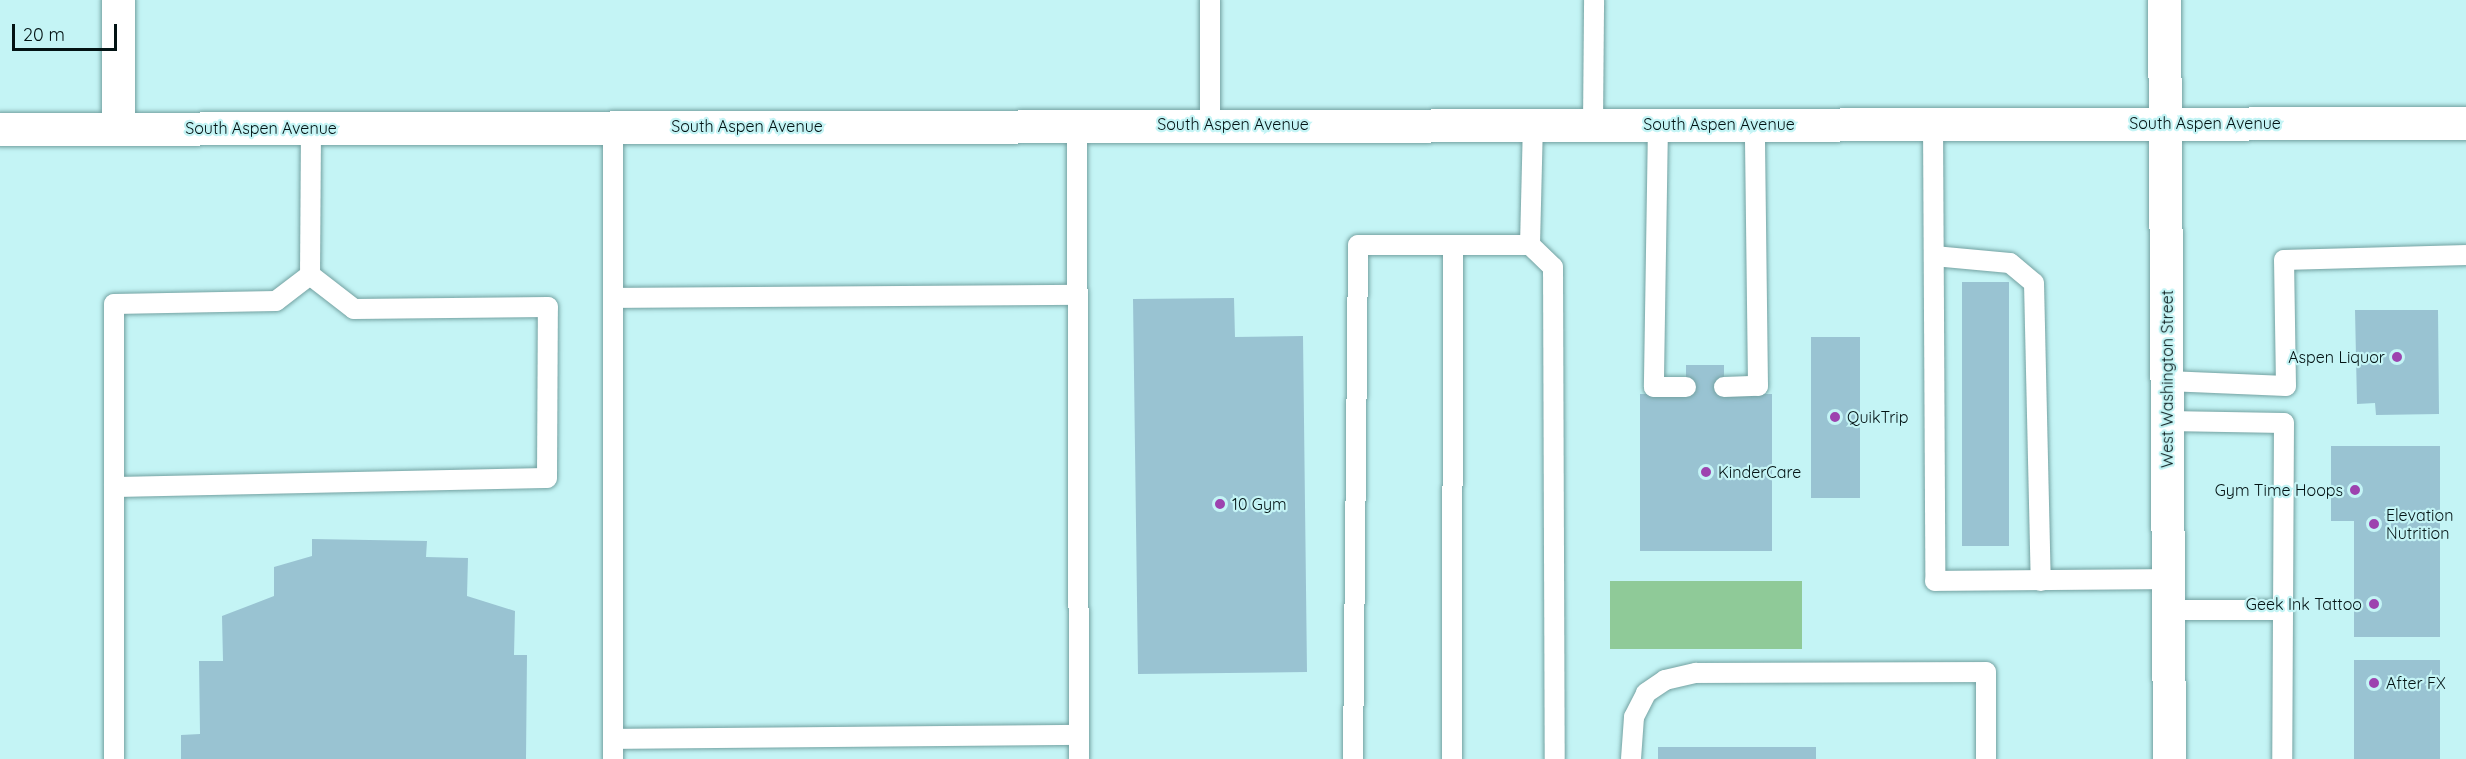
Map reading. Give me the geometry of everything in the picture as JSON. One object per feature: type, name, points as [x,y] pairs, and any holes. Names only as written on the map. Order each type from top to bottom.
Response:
[{"type":"main road","points":[[118,0],[118,128]]},
{"type":"main road","name":"West Washington Street","points":[[2164,0],[2169,759]]},
{"type":"main road","name":"South Aspen Avenue","points":[[0,129],[1077,124],[2466,123]]},
{"type":"lane","points":[[1210,0],[1210,124]]},
{"type":"lane","points":[[1593,124],[1594,0]]},
{"type":"lane","points":[[1933,123],[1935,581],[2041,581],[2168,594],[2283,610]]},
{"type":"lane","points":[[1077,124],[1079,759]]},
{"type":"lane","points":[[1530,245],[1533,124]]},
{"type":"lane","points":[[1658,124],[1654,387],[1686,387]]},
{"type":"lane","points":[[1724,387],[1758,386],[1755,124]]},
{"type":"lane","points":[[612,127],[612,759]]},
{"type":"lane","points":[[310,274],[311,129]]},
{"type":"lane","points":[[1353,759],[1358,245],[1530,245],[1553,267],[1555,759]]},
{"type":"lane","points":[[1452,759],[1453,245]]},
{"type":"lane","points":[[2167,381],[2286,386],[2284,260],[2466,255]]},
{"type":"lane","points":[[1934,256],[2010,263],[2034,283],[2041,581]]},
{"type":"lane","points":[[114,759],[114,304],[276,301],[310,274]]},
{"type":"lane","points":[[114,487],[547,478],[548,307],[354,309],[310,274]]},
{"type":"lane","points":[[612,298],[1077,295]]},
{"type":"lane","points":[[2167,421],[2284,423],[2282,759]]},
{"type":"lane","points":[[1631,759],[1634,717],[1646,693],[1665,680],[1696,673],[1986,672],[1986,759]]},
{"type":"lane","points":[[612,739],[1079,735]]},
{"type":"green space","points":[[1610,581],[1802,581],[1802,649],[1610,649]]},
{"type":"building","points":[[1962,282],[2009,282],[2009,546],[1962,546]]},
{"type":"building","name":"10 Gym","points":[[1234,298],[1235,337],[1303,336],[1307,672],[1138,674],[1133,299]]},
{"type":"building","name":"Aspen Liquor","points":[[2355,310],[2438,310],[2439,414],[2376,415],[2375,403],[2357,404]]},
{"type":"building","name":"QuikTrip","points":[[1811,337],[1860,337],[1860,498],[1811,498]]},
{"type":"building","name":"KinderCare","points":[[1686,365],[1724,365],[1724,394],[1772,394],[1772,551],[1640,551],[1640,394],[1686,394]]},
{"type":"building","points":[[2331,446],[2440,446],[2440,637],[2354,637],[2354,521],[2331,521]]},
{"type":"building","points":[[312,539],[427,541],[426,557],[468,558],[467,596],[515,611],[514,655],[527,655],[526,759],[181,759],[181,735],[200,734],[199,661],[223,661],[222,616],[274,596],[274,567],[312,556]]},
{"type":"building","points":[[2354,660],[2440,660],[2440,759],[2354,759]]},
{"type":"building","points":[[1658,747],[1816,747],[1816,759],[1658,759]]},
{"type":"place","name":"Aspen Liquor","points":[[2397,357]]},
{"type":"place","name":"QuikTrip","points":[[1835,417]]},
{"type":"place","name":"KinderCare","points":[[1706,472]]},
{"type":"place","name":"Gym Time Hoops","points":[[2355,490]]},
{"type":"place","name":"10 Gym","points":[[1220,504]]},
{"type":"place","name":"Elevation Nutrition","points":[[2374,524]]},
{"type":"place","name":"Geek Ink Tattoo","points":[[2374,604]]},
{"type":"place","name":"After FX","points":[[2374,683]]}]
